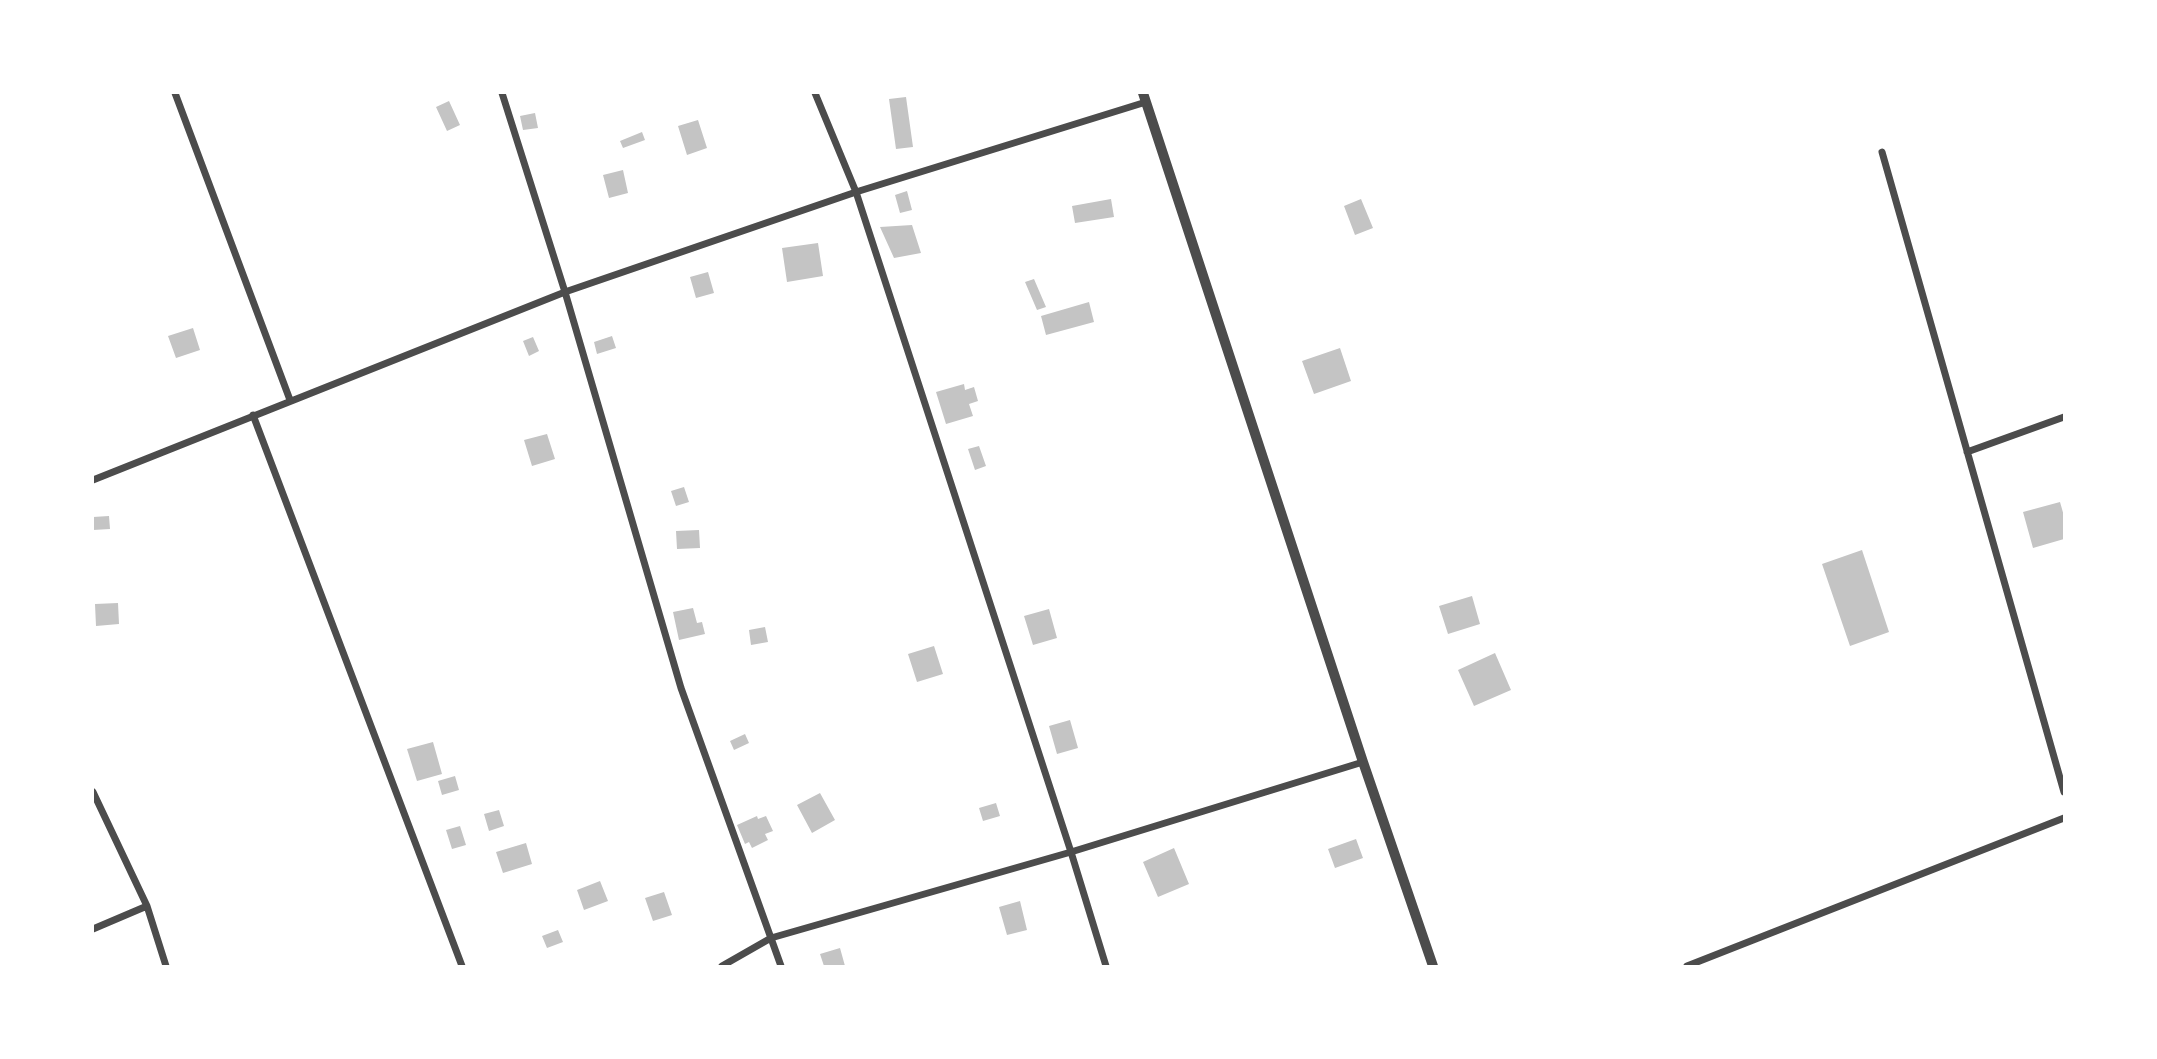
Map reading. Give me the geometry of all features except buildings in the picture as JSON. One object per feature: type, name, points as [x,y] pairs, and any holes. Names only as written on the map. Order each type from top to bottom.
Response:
[{"type":"street","points":[[175,93],[290,401]]},
{"type":"street","points":[[502,93],[565,292],[681,688],[781,966]]},
{"type":"street","points":[[815,93],[856,192],[1106,966]]},
{"type":"street","points":[[93,480],[565,292],[1145,97],[1363,762],[1433,966]]},
{"type":"street","points":[[1882,152],[2064,792]]},
{"type":"street","points":[[253,415],[462,966]]},
{"type":"street","points":[[1968,452],[2064,417]]},
{"type":"street","points":[[722,966],[771,938],[1071,852],[1363,762]]},
{"type":"street","points":[[93,792],[147,906],[166,966]]},
{"type":"street","points":[[1687,966],[2064,818]]},
{"type":"street","points":[[93,929],[147,906]]}]
